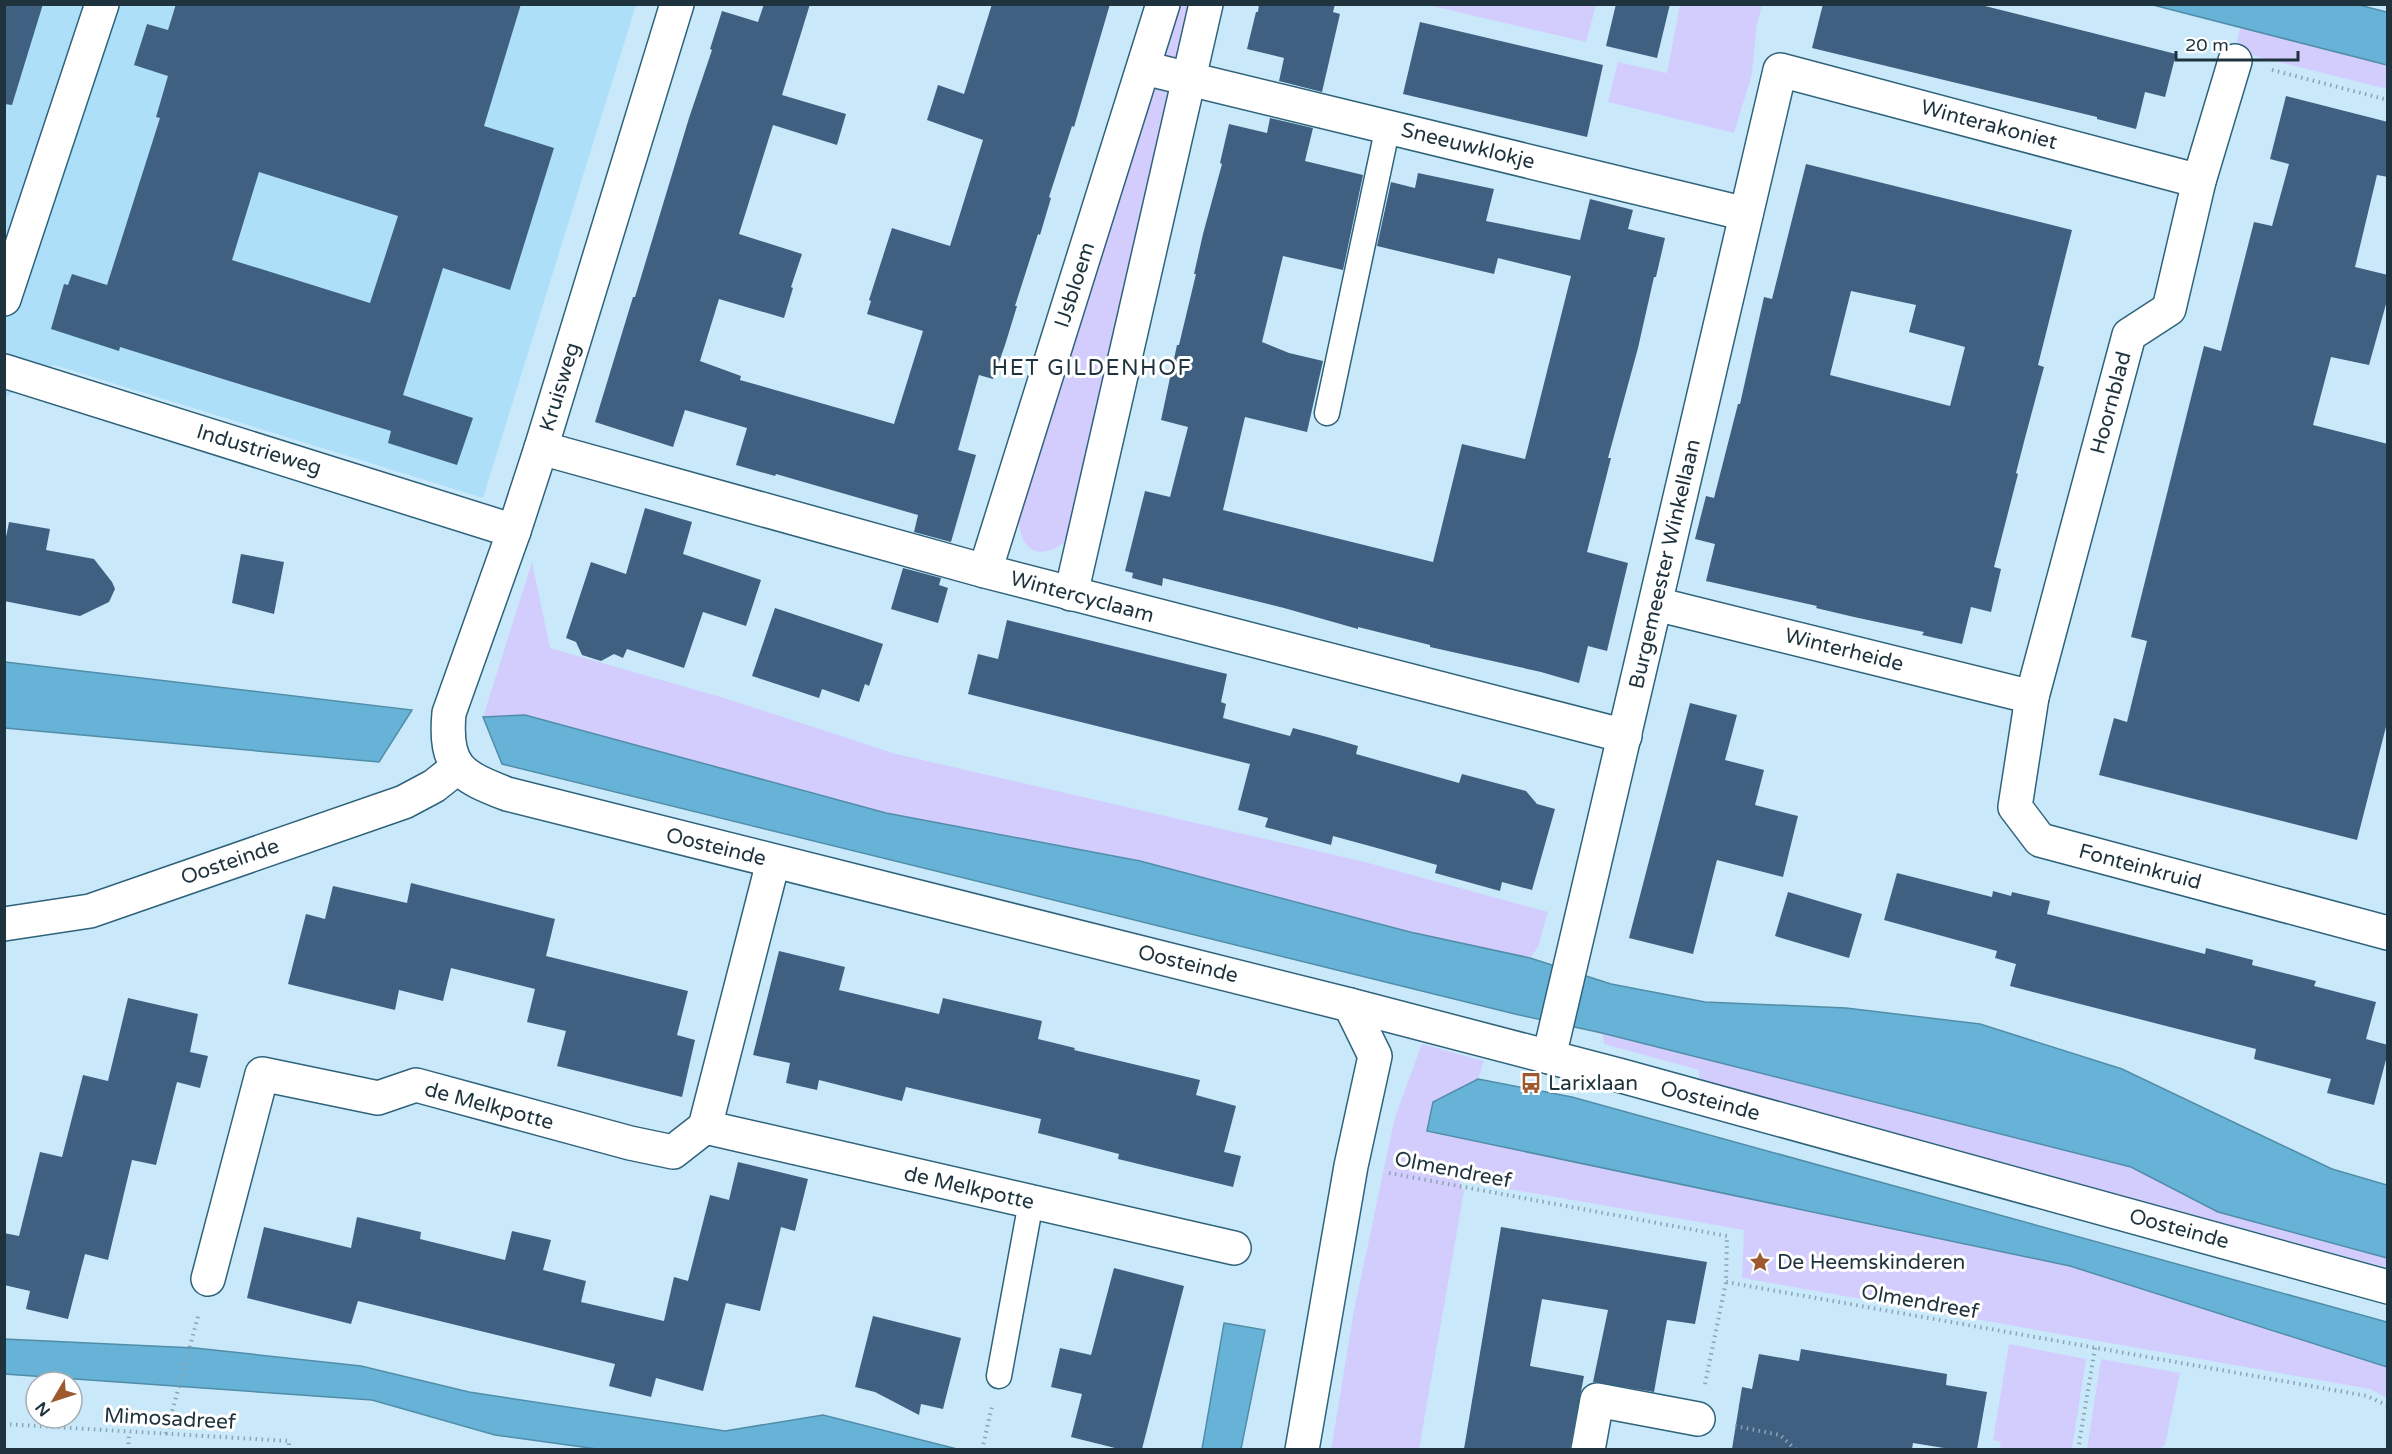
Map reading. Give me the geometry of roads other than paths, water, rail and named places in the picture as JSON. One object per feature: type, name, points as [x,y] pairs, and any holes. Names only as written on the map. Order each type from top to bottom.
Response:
[{"type":"street","points":[[4,299],[102,4]]},
{"type":"street","name":"Kruisweg","points":[[458,767],[447,736],[449,713],[541,448],[677,4]]},
{"type":"street","name":"IJsbloem","points":[[985,572],[1163,4]]},
{"type":"street","points":[[1071,594],[1206,4]]},
{"type":"street","name":"Hoornblad","points":[[2032,696],[2129,335],[2169,309],[2199,180],[2235,61]]},
{"type":"street","points":[[1144,68],[1189,79]]},
{"type":"street","name":"Winterakoniet","points":[[1780,70],[2199,180]]},
{"type":"street","name":"Burgemeester Winkellaan","points":[[1551,1049],[1573,963],[1780,70]]},
{"type":"street","name":"Sneeuwklokje","points":[[1189,79],[1746,214]]},
{"type":"street","name":"Industrieweg","points":[[4,371],[514,531]]},
{"type":"street","name":"Wintercyclaam","points":[[541,448],[985,572],[1625,736]]},
{"type":"street","name":"Winterheide","points":[[1656,604],[2032,696]]},
{"type":"street","name":"Fonteinkruid","points":[[2032,696],[2015,807],[2040,840],[2388,933]]},
{"type":"street","name":"Oosteinde","points":[[4,924],[90,911],[404,802],[434,786],[458,767],[470,779],[507,794],[1350,1005],[1551,1049],[2388,1287]]},
{"type":"street","points":[[705,1127],[773,862]]},
{"type":"street","points":[[1302,1449],[1351,1166],[1375,1056],[1350,1005]]},
{"type":"street","name":"de Melkpotte","points":[[208,1279],[262,1074],[378,1098],[416,1085],[630,1143],[673,1152],[705,1127],[1234,1248]]},
{"type":"street","points":[[1588,1449],[1597,1400],[1698,1419]]},
{"type":"lane","points":[[1327,412],[1388,126]]},
{"type":"lane","points":[[999,1376],[1031,1202]]},
{"type":"place","name":"Larixlaan","points":[[1531,1083]]},
{"type":"place","name":"De Heemskinderen","points":[[1760,1262]]},
{"type":"district","name":"HET GILDENHOF","points":[[1092,368]]}]
